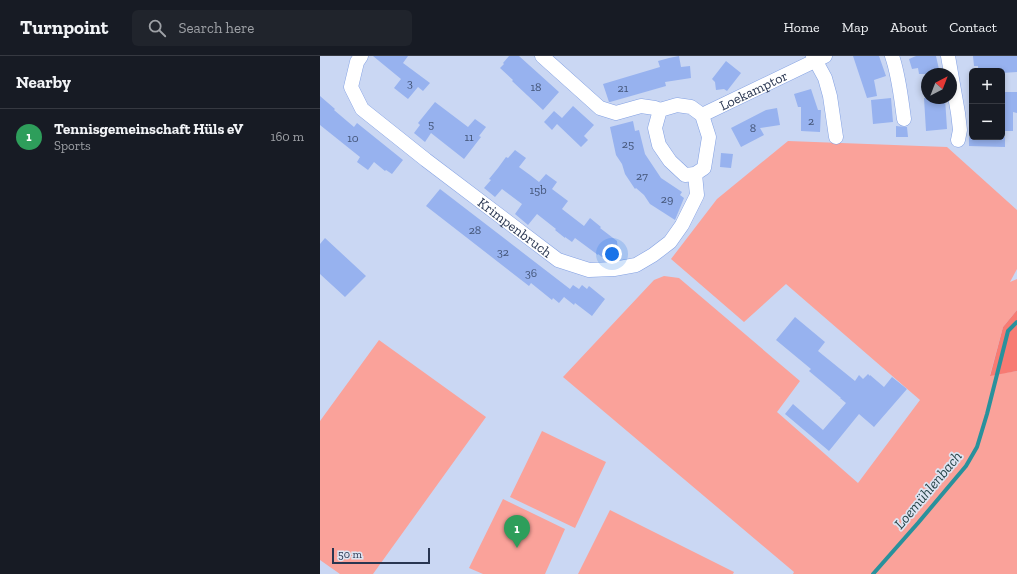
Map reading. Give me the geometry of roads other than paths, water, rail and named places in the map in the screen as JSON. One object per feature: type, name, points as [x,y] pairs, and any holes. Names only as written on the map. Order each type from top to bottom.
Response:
[{"type":"street","name":"Krimpenbruch","points":[[361,56],[357,62],[351,87],[362,109],[444,174],[558,260],[589,270],[608,270],[636,265],[653,255],[670,242],[682,225],[697,195],[695,174]]},
{"type":"street","points":[[542,56],[600,108],[616,113],[641,106],[660,110],[677,105],[691,107],[702,115],[709,137],[704,168],[695,174],[685,175],[670,161],[659,145],[655,128],[660,110]]},
{"type":"street","points":[[892,56],[896,67],[904,119]]},
{"type":"street","points":[[948,56],[958,113],[960,130],[958,140]]},
{"type":"street","points":[[818,58],[830,96],[836,137]]},
{"type":"street","name":"Loekamptor","points":[[702,115],[818,58]]},
{"type":"waterway","name":"Loemühlenbach","points":[[873,574],[966,466],[977,447],[1008,331],[1017,322]]},
{"type":"place","name":"Tennisgemeinschaft Hüls eV","points":[[517,548]]}]
